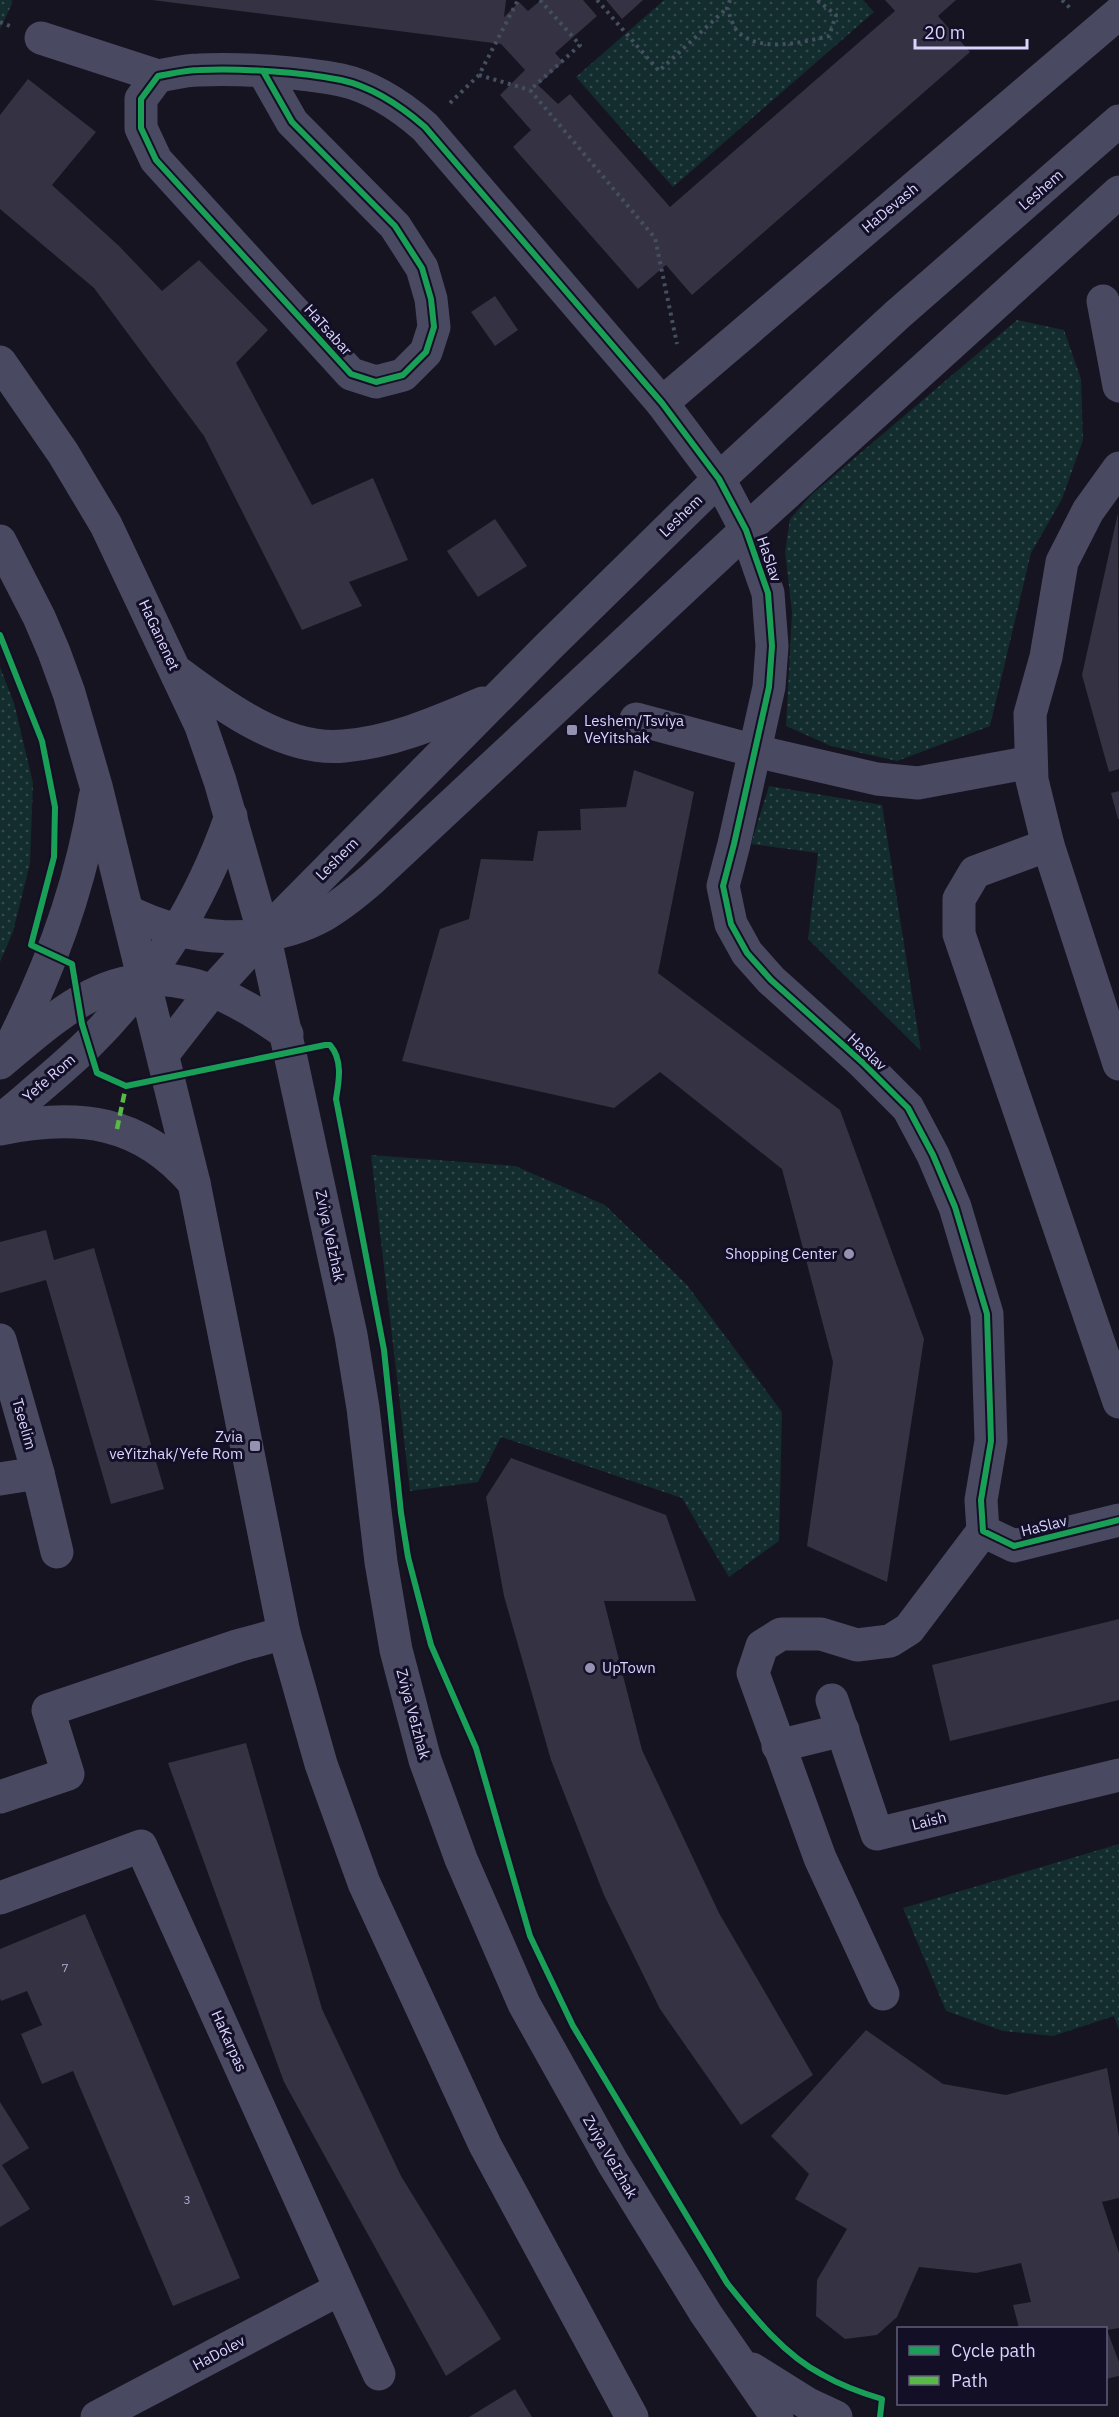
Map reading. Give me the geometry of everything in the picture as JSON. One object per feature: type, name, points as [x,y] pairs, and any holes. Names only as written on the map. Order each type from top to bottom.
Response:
[{"type":"street","name":"HaDevash","points":[[673,393],[1119,13]]},
{"type":"street","points":[[41,38],[158,76],[198,69],[263,71],[342,80],[375,93],[404,109],[425,127],[673,393],[719,479]]},
{"type":"street","name":"HaTsabar","points":[[158,76],[141,99],[141,128],[156,160],[351,374],[376,382],[403,375],[426,352],[434,327],[431,298],[422,268],[395,226],[292,122],[263,71]]},
{"type":"street","name":"Leshem","points":[[163,1054],[213,990],[264,934],[498,696],[719,479],[897,315],[1119,122]]},
{"type":"street","points":[[128,911],[178,930],[215,936],[264,934],[293,928],[323,915],[372,879],[746,530],[1119,192]]},
{"type":"street","points":[[1103,302],[1119,386]]},
{"type":"street","name":"HaGanenet","points":[[0,362],[63,453],[106,525],[177,672],[201,726],[231,816],[264,934]]},
{"type":"street","points":[[1119,468],[1088,511],[1062,562],[1046,657],[1030,714],[1032,780],[1048,845],[1119,1064]]},
{"type":"street","name":"HaSlav","points":[[719,479],[746,530],[768,593],[772,646],[769,687],[723,886],[731,924],[747,953],[771,980],[862,1062],[908,1108],[933,1155],[956,1207],[987,1314],[992,1441],[981,1500],[983,1531],[1014,1546],[1119,1520]]},
{"type":"street","points":[[0,541],[39,617],[54,652],[69,693],[96,786],[194,1183],[284,1633],[321,1764],[364,1882],[485,2145],[632,2417]]},
{"type":"street","points":[[177,672],[214,700],[245,719],[279,734],[318,745],[342,747],[377,741],[420,728],[498,696]]},
{"type":"street","points":[[636,718],[755,751],[877,779],[918,783],[1031,762]]},
{"type":"street","points":[[1,1062],[23,1020],[60,929],[85,848],[96,786]]},
{"type":"street","name":"Yefe Rom","points":[[0,1121],[88,1044],[144,980],[178,930],[208,874],[231,816]]},
{"type":"street","points":[[1048,845],[975,872],[959,899],[958,934],[1119,1402]]},
{"type":"street","name":"Zviya VeIzhak","points":[[264,934],[351,1335],[396,1650],[425,1760],[460,1860],[524,2004],[613,2163],[706,2314],[777,2417]]},
{"type":"street","points":[[1,1062],[86,999],[113,986],[144,980],[189,982],[213,990],[239,1002],[287,1034]]},
{"type":"street","points":[[0,1129],[63,1121],[117,1130],[133,1135],[165,1153],[194,1183]]},
{"type":"street","name":"Tseelim","points":[[0,1340],[38,1473],[57,1552]]},
{"type":"street","points":[[0,1479],[38,1473]]},
{"type":"street","points":[[883,1994],[820,1858],[753,1673],[762,1646],[781,1634],[821,1634],[857,1645],[890,1641],[909,1629],[983,1531]]},
{"type":"street","points":[[0,1797],[68,1774],[48,1710],[237,1646],[284,1633]]},
{"type":"street","name":"Laish","points":[[778,1746],[838,1715],[877,1834],[1119,1775]]},
{"type":"street","name":"HaKarpas","points":[[0,1899],[141,1846],[379,2374]]},
{"type":"street","name":"HaDolev","points":[[97,2417],[340,2289]]},
{"type":"street","points":[[738,2361],[791,2394],[836,2417]]},
{"type":"path","points":[[425,127],[479,75],[518,0]]},
{"type":"path","points":[[530,90],[580,45],[540,0]]},
{"type":"path","points":[[597,0],[658,71],[727,8],[730,0]]},
{"type":"path","points":[[727,8],[738,32],[759,43],[798,43],[830,36],[836,15],[817,0]]},
{"type":"path","points":[[479,75],[530,90],[655,238],[673,393]]},
{"type":"green space","points":[[0,0],[12,0],[12,4],[0,29]]},
{"type":"green space","points":[[664,0],[863,0],[874,12],[673,187],[576,77]]},
{"type":"green space","points":[[1017,320],[1064,330],[1081,379],[1083,440],[1062,499],[1031,553],[990,726],[897,761],[831,746],[786,726],[792,612],[785,552],[790,519],[811,495]]},
{"type":"green space","points":[[0,667],[14,703],[33,783],[30,863],[13,932],[0,962]]},
{"type":"green space","points":[[769,786],[882,805],[921,1051],[808,939],[818,853],[751,844]]},
{"type":"green space","points":[[371,1155],[515,1166],[605,1205],[687,1285],[782,1412],[779,1541],[729,1577],[682,1498],[501,1437],[478,1482],[410,1491]]},
{"type":"green space","points":[[1119,1844],[1119,2030],[1114,2016],[1053,2036],[1003,2031],[946,2011],[903,1908]]},
{"type":"building","points":[[152,0],[506,0],[504,17],[519,2],[528,11],[541,0],[583,0],[597,16],[555,53],[563,62],[538,85],[558,104],[570,94],[670,207],[895,11],[885,0],[956,0],[938,16],[970,52],[692,295],[666,265],[638,289],[513,147],[531,130],[500,95],[525,70],[501,44]]},
{"type":"building","points":[[606,0],[643,0],[622,19]]},
{"type":"building","points":[[28,79],[96,132],[52,185],[119,246],[162,291],[199,260],[268,330],[236,363],[312,505],[373,478],[408,560],[349,582],[362,606],[302,630],[204,436],[94,288],[0,209],[0,115]]},
{"type":"building","points":[[495,296],[518,330],[495,346],[471,312]]},
{"type":"building","points":[[1118,513],[1119,769],[1109,772],[1082,675]]},
{"type":"building","points":[[495,519],[527,566],[478,597],[447,551]]},
{"type":"building","name":"Shopping Center","points":[[634,770],[694,792],[658,973],[840,1110],[924,1339],[887,1582],[807,1546],[833,1362],[782,1169],[660,1072],[614,1108],[402,1061],[440,929],[469,919],[481,859],[533,861],[538,831],[581,830],[580,809],[626,807]]},
{"type":"building","points":[[1119,791],[1119,819],[1118,819],[1111,793]]},
{"type":"building","points":[[46,1230],[54,1260],[94,1248],[164,1489],[111,1504],[46,1280],[0,1293],[0,1242]]},
{"type":"building","points":[[511,1458],[666,1515],[696,1601],[604,1601],[642,1750],[719,1913],[813,2075],[741,2125],[660,2009],[604,1895],[551,1760],[504,1596],[486,1497]]},
{"type":"building","points":[[1119,1619],[1119,1700],[950,1741],[932,1665]]},
{"type":"building","points":[[246,1743],[322,2009],[401,2176],[501,2339],[446,2376],[284,2082],[168,1763]]},
{"type":"building","points":[[85,1914],[240,2278],[173,2306],[73,2071],[42,2084],[21,2034],[42,2025],[27,1991],[1,2001],[0,1998],[0,1949]]},
{"type":"building","points":[[866,2030],[943,2084],[1006,2095],[1107,2068],[1119,2137],[1119,2198],[1102,2202],[1119,2253],[1119,2328],[1107,2330],[1107,2327],[1019,2327],[1013,2305],[1031,2302],[1021,2263],[976,2273],[919,2267],[897,2317],[877,2335],[845,2339],[816,2316],[817,2280],[847,2229],[795,2199],[809,2174],[771,2136]]},
{"type":"building","points":[[0,2102],[29,2148],[2,2165],[30,2209],[0,2227]]},
{"type":"building","points":[[1107,2330],[1119,2362],[1119,2376],[1107,2379]]},
{"type":"building","points":[[515,2389],[532,2417],[469,2417]]},
{"type":"marked path","points":[[117,1129],[126,1086]]},
{"type":"cycle path","points":[[263,71],[292,122],[395,226],[422,268],[431,299],[434,327],[426,352],[403,375],[376,382],[351,374],[156,160],[141,128],[141,99],[158,76],[194,70],[233,70],[270,71],[325,77],[364,87],[386,98],[406,112],[425,127],[662,403],[719,479],[746,530],[768,593],[772,646],[769,687],[723,886],[731,924],[747,953],[771,980],[862,1062],[908,1108],[933,1155],[955,1207],[987,1314],[991,1441],[981,1500],[983,1531],[1014,1546],[1119,1520]]},
{"type":"cycle path","points":[[0,635],[42,741],[55,807],[54,857],[31,945],[72,964],[82,1024],[97,1073],[126,1086],[325,1045],[330,1045],[337,1057],[339,1071],[336,1099],[384,1350],[401,1513],[408,1557],[431,1645],[476,1748],[530,1936],[573,2026],[727,2283],[759,2322],[795,2357],[837,2383],[882,2399],[880,2417]]},
{"type":"place","name":"Leshem/Tsviya VeYitshak","points":[[572,730]]},
{"type":"place","name":"Shopping Center","points":[[849,1254]]},
{"type":"place","name":"Zvia veYitzhak/Yefe Rom","points":[[255,1446]]},
{"type":"place","name":"UpTown","points":[[590,1668]]}]
